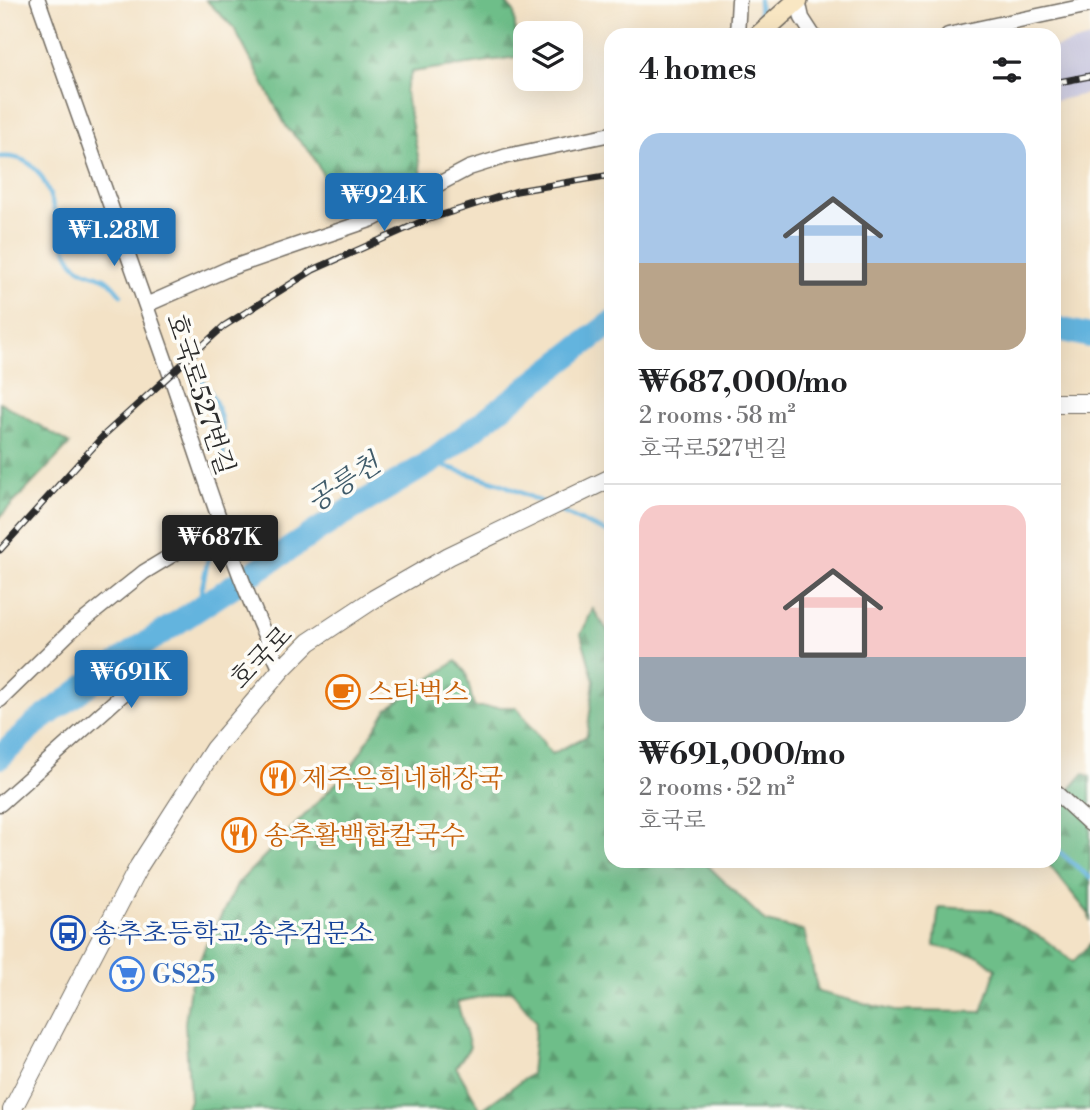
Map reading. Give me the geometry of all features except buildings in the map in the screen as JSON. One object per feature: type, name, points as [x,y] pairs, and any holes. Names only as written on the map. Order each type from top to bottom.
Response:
[{"type":"main road","points":[[767,28],[795,2]]},
{"type":"street","name":"호국로527번길","points":[[38,0],[146,305],[219,526],[253,612],[281,670]]},
{"type":"street","points":[[738,28],[740,0]]},
{"type":"street","points":[[795,2],[808,28]]},
{"type":"street","points":[[981,28],[1090,5]]},
{"type":"street","points":[[146,305],[230,268],[373,219],[469,168],[507,156],[604,135]]},
{"type":"street","points":[[1061,403],[1090,403]]},
{"type":"street","name":"호국로","points":[[12,1110],[139,866],[214,749],[281,670],[309,642],[374,599],[449,556],[604,481]]},
{"type":"street","points":[[0,700],[72,630],[144,572],[219,526]]},
{"type":"street","points":[[0,804],[123,694],[177,660]]},
{"type":"street","points":[[1061,797],[1090,824]]},
{"type":"shaded area","points":[[1090,38],[1090,93],[1061,99],[1061,46]]},
{"type":"green space","points":[[206,0],[503,0],[514,12],[515,21],[513,58],[412,72],[405,91],[423,181],[350,211],[332,192],[311,153],[287,128],[234,28]]},
{"type":"green space","points":[[0,402],[70,444],[0,517]]},
{"type":"green space","points":[[593,609],[604,626],[604,868],[710,868],[766,922],[804,931],[818,992],[895,1011],[982,1012],[996,969],[979,956],[934,946],[939,907],[991,910],[1044,939],[1073,962],[1090,944],[1090,1110],[481,1110],[186,1110],[190,1100],[185,1023],[190,986],[205,947],[238,883],[351,768],[387,709],[456,661],[466,673],[474,707],[516,707],[552,754],[587,736],[594,681],[581,634]],"holes":[[[511,990],[536,1021],[531,1074],[481,1110],[456,1067],[470,1047],[457,1002]]]},
{"type":"green space","points":[[1084,773],[1090,777],[1090,921],[1089,914],[1052,868],[1061,868],[1061,799]]},
{"type":"waterway","points":[[759,0],[760,27]]},
{"type":"waterway","points":[[0,157],[19,159],[33,167],[43,179],[50,195],[65,248],[73,262],[84,271],[106,279],[121,295]]},
{"type":"waterway","name":"공릉천","points":[[0,757],[35,724],[131,653],[335,519],[431,462],[604,328]]},
{"type":"waterway","name":"공릉천","points":[[1061,330],[1090,336]]},
{"type":"waterway","points":[[200,378],[214,399],[222,422],[224,447],[221,473]]},
{"type":"waterway","points":[[431,462],[502,484],[546,504]]},
{"type":"waterway","points":[[557,510],[604,531]]},
{"type":"waterway","points":[[197,611],[210,550]]},
{"type":"waterway","points":[[1061,853],[1090,878]]},
{"type":"railway","points":[[1061,82],[1090,76]]},
{"type":"railway","points":[[0,550],[105,434],[224,326],[313,270],[423,221],[517,191],[604,176]]},
{"type":"place","name":"스타벅스","points":[[343,692]]},
{"type":"place","name":"제주은희네해장국","points":[[278,778]]},
{"type":"place","name":"송추활백합칼국수","points":[[239,835]]},
{"type":"place","name":"송추초등학교.송추검문소","points":[[68,933]]},
{"type":"place","name":"GS25","points":[[127,974]]}]
